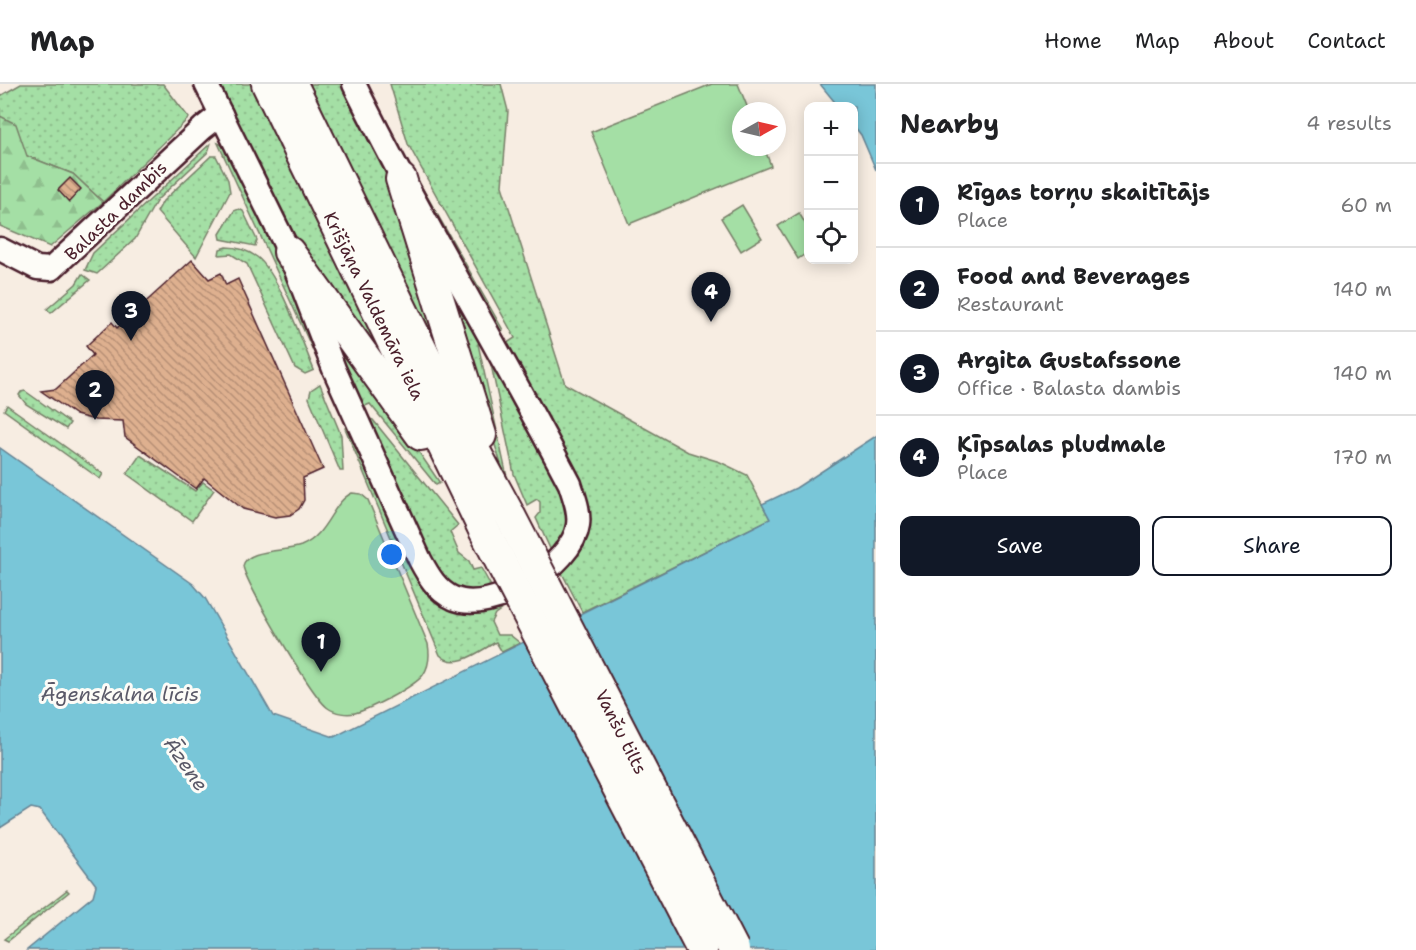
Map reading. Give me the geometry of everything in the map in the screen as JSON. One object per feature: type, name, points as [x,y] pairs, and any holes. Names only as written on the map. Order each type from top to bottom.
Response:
[{"type":"main road","name":"Krišjāņa Valdemāra iela","points":[[267,84],[478,518]]},
{"type":"main road","name":"Krišjāņa Valdemāra iela","points":[[292,84],[440,387],[505,506]]},
{"type":"main road","points":[[401,179],[505,506]]},
{"type":"main road","points":[[289,252],[478,518]]},
{"type":"main road","name":"Vanšu tilts","points":[[505,506],[734,950]]},
{"type":"main road","name":"Vanšu tilts","points":[[478,518],[702,950]]},
{"type":"street","points":[[206,84],[289,252],[338,378],[387,491],[430,579],[446,595],[455,600],[474,602],[499,596],[543,572],[560,558],[574,537],[578,526],[576,502],[570,484],[508,366],[401,179],[354,84]]},
{"type":"street","name":"Balasta dambis","points":[[0,249],[37,268],[51,269],[221,114]]},
{"type":"green space","points":[[21,84],[163,84],[189,118],[103,202],[73,174],[27,156],[0,125],[0,96]]},
{"type":"green space","points":[[217,84],[256,84],[409,399],[289,231]]},
{"type":"green space","points":[[304,84],[343,84],[397,194],[450,380]]},
{"type":"green space","points":[[390,84],[501,84],[508,111],[502,186],[565,384],[688,452],[720,462],[747,475],[770,519],[582,612],[561,571],[582,545],[504,345],[515,338],[408,144]]},
{"type":"green space","points":[[712,84],[738,84],[745,102],[732,102],[732,156],[767,156],[771,166],[629,224],[591,132]]},
{"type":"green space","points":[[0,116],[16,124],[27,156],[73,174],[103,202],[50,247],[0,226]]},
{"type":"green space","points":[[211,143],[208,152],[157,200],[135,239],[97,274],[85,270],[93,253]]},
{"type":"green space","points":[[218,143],[228,148],[258,208],[311,333],[316,357]]},
{"type":"green space","points":[[399,144],[503,330],[498,333],[397,145]]},
{"type":"green space","points":[[211,156],[216,156],[228,180],[230,192],[196,257],[157,212],[163,201]]},
{"type":"green space","points":[[742,205],[762,238],[741,251],[721,218]]},
{"type":"green space","points":[[239,209],[243,211],[257,240],[255,246],[221,239],[220,234],[234,211]]},
{"type":"green space","points":[[799,213],[804,221],[804,255],[798,259],[778,226]]},
{"type":"green space","points":[[238,248],[257,257],[274,278],[314,370],[305,374],[295,368],[247,264],[231,254],[219,255],[220,249]]},
{"type":"green space","points":[[435,253],[485,340],[478,344],[507,477],[505,477]]},
{"type":"green space","points":[[82,274],[90,280],[51,313],[47,309],[76,284]]},
{"type":"green space","points":[[317,303],[440,483],[436,485],[370,404],[360,408]]},
{"type":"green space","points":[[489,355],[548,459],[566,500],[569,516],[567,526],[552,553],[536,518],[540,513],[540,502],[537,499],[527,505],[514,474]]},
{"type":"green space","points":[[320,384],[341,435],[343,471],[340,471],[309,398],[311,390]]},
{"type":"green space","points":[[25,391],[70,423],[66,429],[26,404],[19,395]]},
{"type":"green space","points":[[7,405],[103,474],[100,479],[4,410]]},
{"type":"green space","points":[[364,417],[373,420],[458,525],[450,532],[459,553],[469,561],[473,570],[481,568],[492,588],[475,591],[461,589],[449,582],[437,570]]},
{"type":"green space","points":[[349,423],[421,581],[500,604],[502,609],[495,614],[491,622],[497,635],[510,635],[520,643],[502,652],[496,642],[461,660],[453,661],[440,655],[345,428]]},
{"type":"green space","points":[[140,455],[195,491],[203,482],[214,490],[192,521],[127,474]]},
{"type":"green space","points":[[352,493],[361,494],[368,500],[428,644],[429,656],[427,667],[418,680],[371,707],[348,714],[328,708],[320,700],[267,616],[243,566],[251,557],[258,554],[294,548],[310,541],[324,527],[339,504]]},
{"type":"green space","points":[[67,890],[69,892],[8,941],[4,939]]},
{"type":"water","points":[[820,84],[876,84],[876,170],[858,131],[858,102],[835,102]]},
{"type":"water","points":[[876,436],[876,950],[27,950],[93,896],[96,885],[40,810],[31,808],[0,828],[0,448],[193,584],[205,598],[273,716],[334,737],[770,519],[762,504],[796,488]]},
{"type":"building","points":[[70,178],[81,189],[69,202],[58,190]]},
{"type":"building","points":[[192,260],[209,279],[221,273],[226,285],[238,279],[323,469],[303,478],[304,500],[299,509],[290,515],[275,517],[243,509],[204,478],[196,489],[125,437],[123,421],[95,420],[76,415],[41,391],[56,389],[93,355],[86,346],[112,322],[117,328]]},
{"type":"place","name":"Ķīpsalas pludmale","points":[[711,322]]},
{"type":"place","name":"Argita Gustafssone","points":[[131,341]]},
{"type":"place","name":"Food and Beverages","points":[[95,420]]},
{"type":"place","name":"Rīgas torņu skaitītājs","points":[[321,672]]},
{"type":"water label","name":"Āgenskalna līcis","points":[[120,694]]},
{"type":"water label","name":"Āzene","points":[[186,764]]}]
